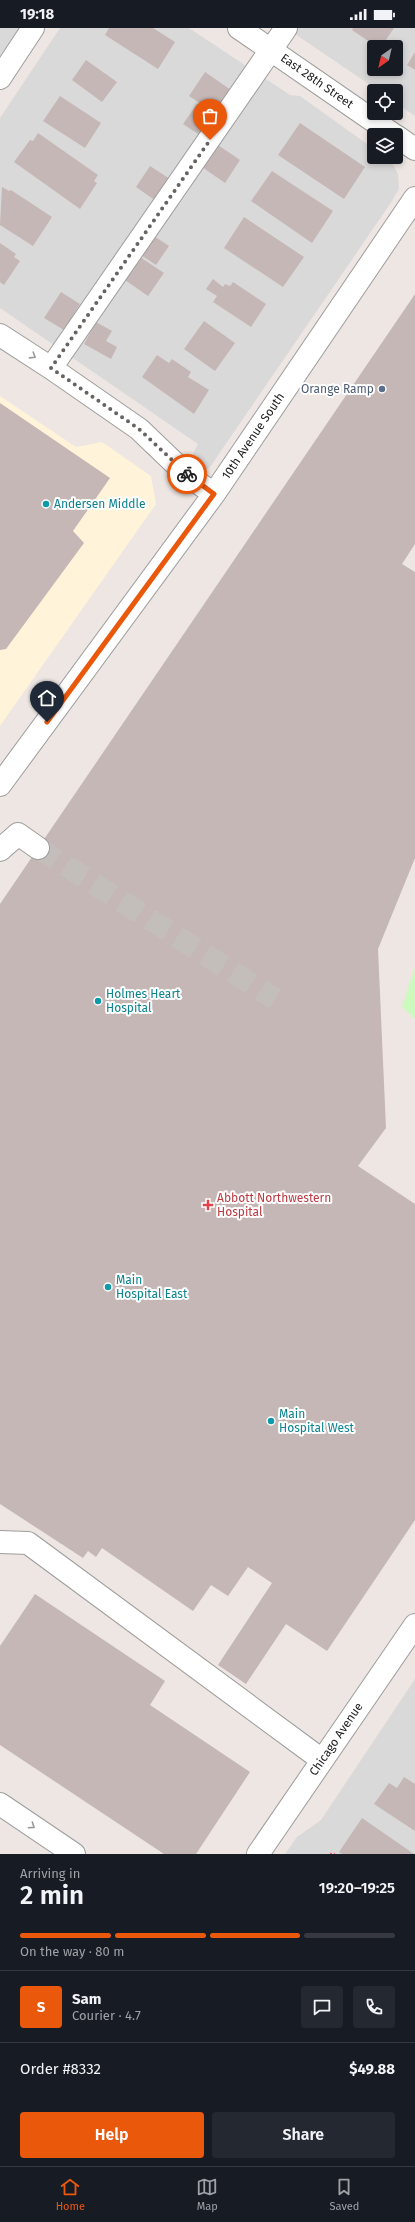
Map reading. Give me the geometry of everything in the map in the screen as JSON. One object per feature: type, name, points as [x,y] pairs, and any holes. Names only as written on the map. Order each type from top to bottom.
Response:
[{"type":"street","points":[[0,78],[33,28]]},
{"type":"street","name":"East 28th Street","points":[[239,28],[384,128]]},
{"type":"street","points":[[51,368],[286,28]]},
{"type":"street","name":"East 28th Street","points":[[403,142],[415,150]]},
{"type":"street","name":"10th Avenue South","points":[[0,785],[214,494],[415,198]]},
{"type":"street","points":[[0,335],[51,368],[139,429],[188,475],[214,494]]},
{"type":"street","points":[[0,850],[18,834],[38,848]]},
{"type":"street","points":[[0,1542],[28,1543],[322,1760]]},
{"type":"street","name":"Chicago Avenue","points":[[258,1854],[415,1624]]},
{"type":"street","points":[[0,1804],[74,1854]]},
{"type":"path","points":[[330,1854],[335,1854]]},
{"type":"shaded area","points":[[0,28],[19,28],[0,56]]},
{"type":"shaded area","points":[[60,28],[189,28],[290,95],[300,96],[367,144],[367,164],[393,164],[398,174],[399,189],[390,204],[210,467],[206,469],[191,463],[192,456],[198,444],[0,308],[0,118]]},
{"type":"shaded area","points":[[286,28],[415,28],[415,116],[403,108],[403,84],[369,84]]},
{"type":"shaded area","points":[[0,396],[76,447],[102,442],[151,476],[156,504],[0,726]]},
{"type":"shaded area","points":[[415,1679],[415,1854],[285,1854],[297,1837],[321,1820]]},
{"type":"green space","points":[[415,967],[415,1019],[402,1007]]},
{"type":"building","points":[[109,28],[153,28],[175,42],[158,69],[105,35]]},
{"type":"building","points":[[353,28],[394,28],[386,40],[367,40],[352,30]]},
{"type":"building","points":[[415,52],[415,70],[407,65]]},
{"type":"building","points":[[86,60],[117,82],[102,102],[72,80]]},
{"type":"building","points":[[205,72],[231,90],[215,113],[189,96]]},
{"type":"building","points":[[60,96],[101,123],[85,148],[43,121]]},
{"type":"building","points":[[197,104],[214,115],[201,136],[183,124]]},
{"type":"building","points":[[300,123],[365,167],[344,199],[278,155]]},
{"type":"building","points":[[38,133],[98,175],[94,181],[97,183],[80,209],[14,162],[30,140],[33,141]]},
{"type":"building","points":[[218,145],[240,160],[225,183],[202,167]]},
{"type":"building","points":[[150,166],[170,179],[156,201],[136,187]]},
{"type":"building","points":[[272,171],[333,211],[312,243],[251,201]]},
{"type":"building","points":[[2,187],[9,191],[11,190],[52,217],[33,246],[0,225]]},
{"type":"building","points":[[244,217],[304,257],[283,287],[224,248]]},
{"type":"building","points":[[154,236],[169,246],[156,265],[141,255]]},
{"type":"building","points":[[0,243],[16,254],[14,257],[20,261],[4,285],[0,282]]},
{"type":"building","points":[[140,257],[164,273],[148,296],[125,280]]},
{"type":"building","points":[[213,279],[223,287],[225,284],[230,286],[233,282],[266,304],[251,327],[213,302],[217,296],[206,289]]},
{"type":"building","points":[[61,292],[80,304],[64,330],[44,318]]},
{"type":"building","name":"Abbott Northwestern Hospital","points":[[415,294],[415,544],[402,564],[415,572],[415,858],[378,949],[386,1128],[358,1166],[415,1204],[415,1520],[327,1651],[286,1624],[246,1684],[218,1665],[272,1583],[248,1567],[228,1596],[211,1585],[193,1611],[102,1548],[96,1557],[88,1551],[83,1558],[0,1504],[0,904]]},
{"type":"building","points":[[204,321],[235,343],[215,371],[184,349]]},
{"type":"building","points":[[96,322],[112,331],[106,341],[117,347],[111,359],[84,344]]},
{"type":"building","points":[[157,355],[169,363],[172,359],[191,372],[188,377],[209,390],[194,414],[142,377]]},
{"type":"building","name":"Andersen Middle","points":[[0,403],[110,478],[73,531],[84,543],[6,649],[0,650]]},
{"type":"building","points":[[35,1594],[165,1681],[150,1705],[250,1772],[196,1854],[164,1854],[0,1745],[0,1646]]},
{"type":"building","points":[[404,1777],[415,1784],[415,1831],[374,1804],[389,1783],[397,1788]]},
{"type":"building","points":[[362,1818],[414,1854],[342,1854],[339,1852]]},
{"type":"tunnel","points":[[38,848],[275,999]]},
{"type":"way so far","points":[[187,474],[139,429],[51,368],[68,341],[210,140]]},
{"type":"place","name":"Orange Ramp","points":[[382,389]]},
{"type":"place","name":"Andersen Middle","points":[[46,504]]},
{"type":"place","name":"Holmes Heart Hospital","points":[[98,1001]]},
{"type":"place","name":"Abbott Northwestern Hospital","points":[[208,1205]]},
{"type":"place","name":"Main Hospital East","points":[[108,1287]]},
{"type":"place","name":"Main Hospital West","points":[[271,1421]]},
{"type":"route","points":[[47,722],[214,494],[187,474]]}]
